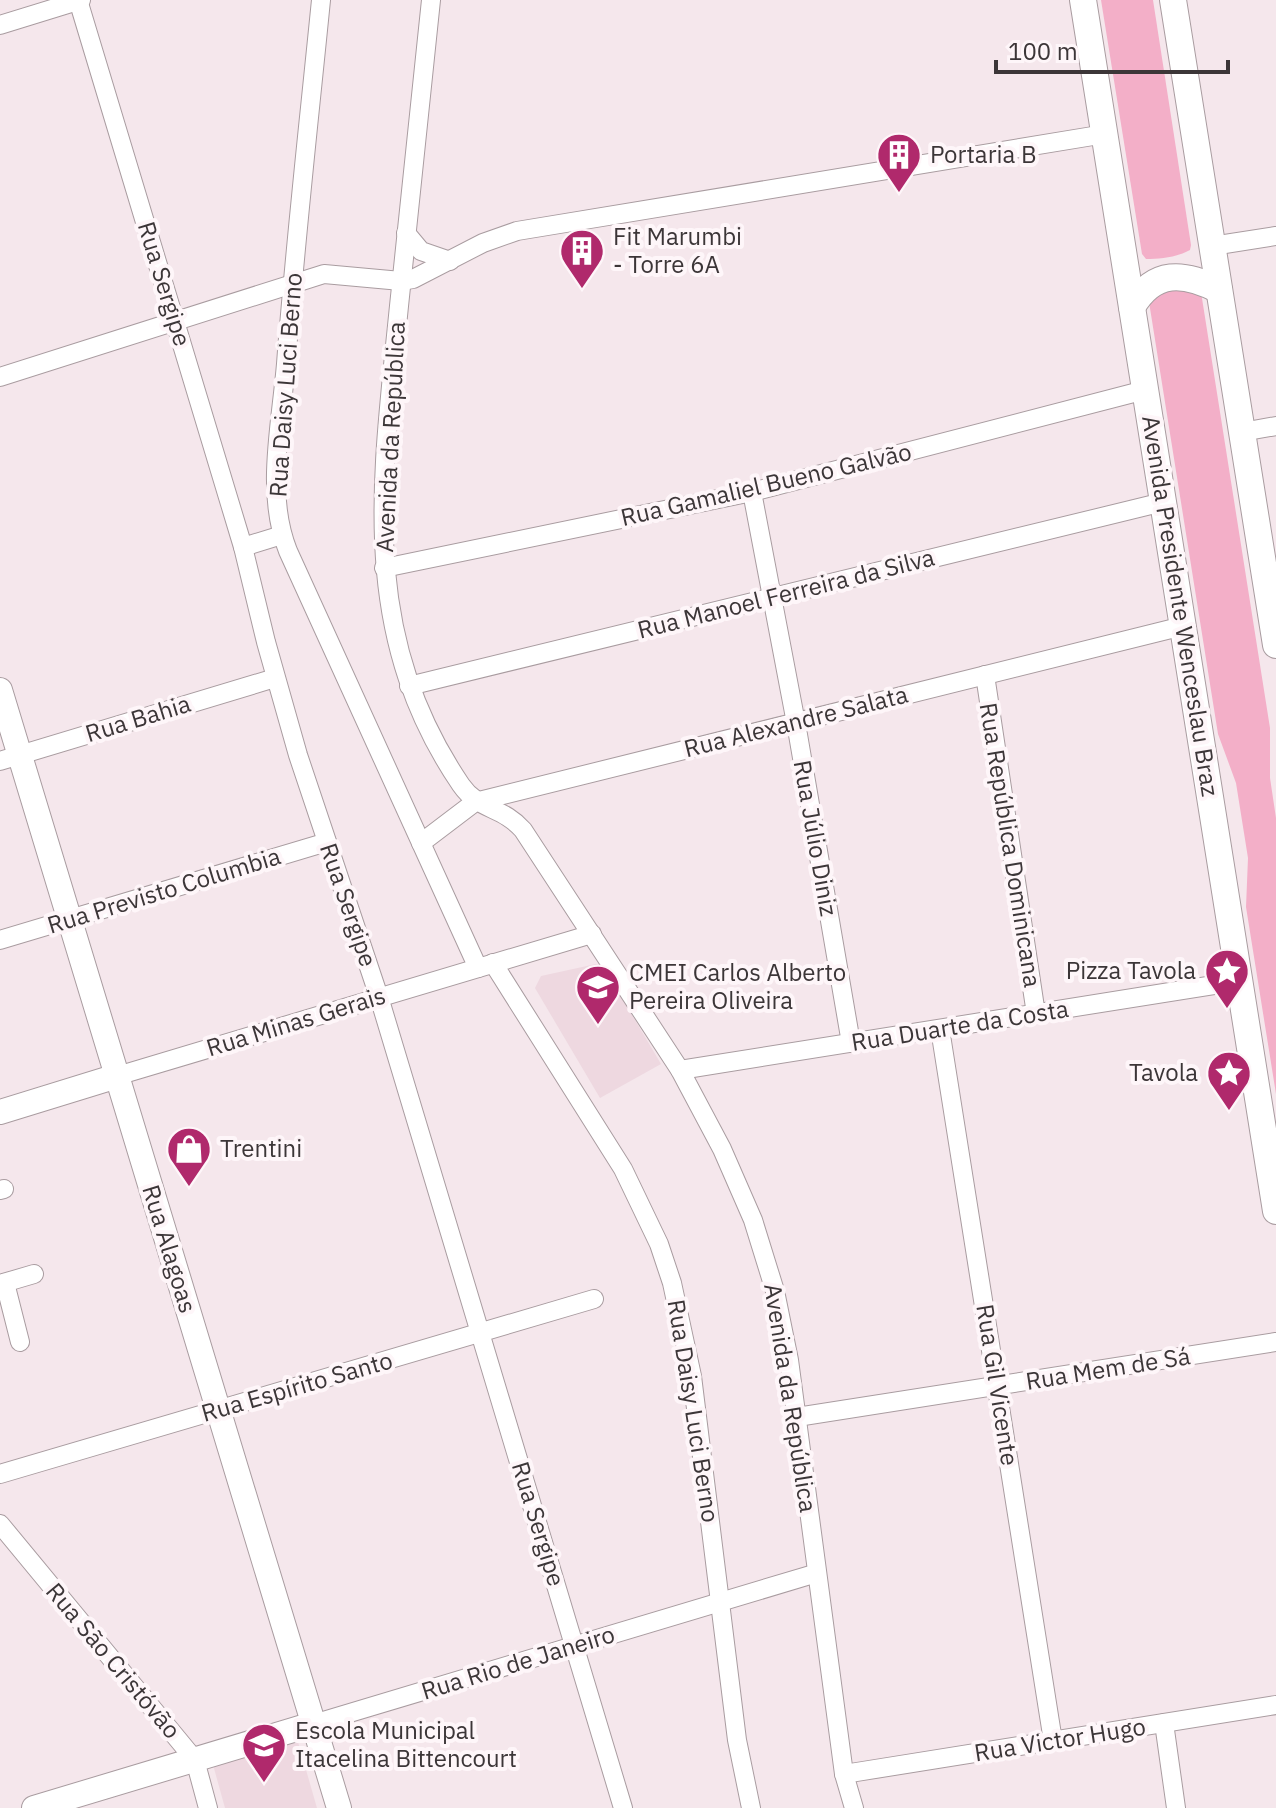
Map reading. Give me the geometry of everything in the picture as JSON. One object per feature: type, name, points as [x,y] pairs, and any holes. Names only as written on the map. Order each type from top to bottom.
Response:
[{"type":"main road","name":"Avenida Presidente Wenceslau Braz","points":[[1083,0],[1239,981],[1271,1156],[1276,1211]]},
{"type":"main road","points":[[1173,0],[1274,613],[1276,645]]},
{"type":"main road","points":[[1125,261],[1138,267],[1171,266],[1200,256],[1212,246]]},
{"type":"main road","points":[[1132,307],[1141,291],[1152,282],[1171,278],[1188,277],[1219,290]]},
{"type":"street","points":[[0,25],[79,0]]},
{"type":"street","name":"Rua Sergipe","points":[[79,0],[243,547],[275,678],[298,755],[379,997],[623,1808]]},
{"type":"street","name":"Rua Daisy Luci Berno","points":[[321,0],[292,284],[277,475],[276,499],[282,535],[421,843],[485,965],[602,1131],[642,1203],[659,1244],[682,1324],[692,1376],[737,1740],[751,1808]]},
{"type":"street","name":"Avenida da República","points":[[431,0],[385,460],[384,568],[393,631],[409,686],[434,740],[457,779],[475,802],[514,819],[592,934],[680,1070],[722,1149],[753,1220],[783,1323],[844,1774],[854,1808]]},
{"type":"street","points":[[0,377],[332,273],[401,281],[422,276],[483,243],[517,231],[1105,134]]},
{"type":"street","points":[[406,233],[421,251],[450,261]]},
{"type":"street","points":[[1212,246],[1276,236]]},
{"type":"street","name":"Rua Gamaliel Bueno Galvão","points":[[384,568],[752,492],[1145,390]]},
{"type":"street","points":[[1242,432],[1276,426]]},
{"type":"street","name":"Rua Júlio Diniz","points":[[752,492],[796,723],[851,1043]]},
{"type":"street","name":"Rua Manoel Ferreira da Silva","points":[[409,686],[1163,502]]},
{"type":"street","points":[[243,547],[282,535]]},
{"type":"street","name":"Rua Alexandre Salata","points":[[421,843],[475,802],[1183,626]]},
{"type":"street","name":"Rua República Dominicana","points":[[985,675],[1036,1014]]},
{"type":"street","name":"Rua Bahia","points":[[10,758],[275,678]]},
{"type":"street","name":"Rua Alagoas","points":[[0,690],[10,758],[70,919],[339,1808]]},
{"type":"street","name":"Rua Previsto Columbia","points":[[0,940],[327,842]]},
{"type":"street","name":"Rua Minas Gerais","points":[[0,1112],[592,934]]},
{"type":"street","name":"Rua Duarte da Costa","points":[[680,1070],[1239,981]]},
{"type":"street","name":"Rua Gil Vicente","points":[[940,1029],[1053,1741]]},
{"type":"street","points":[[20,1342],[2,1284],[34,1274]]},
{"type":"street","name":"Rua Espírito Santo","points":[[0,1474],[594,1299]]},
{"type":"street","name":"Rua Mem de Sá","points":[[797,1417],[1276,1342]]},
{"type":"street","name":"Rua São Cristóvão","points":[[0,1524],[195,1760],[208,1808]]},
{"type":"street","name":"Rua Rio de Janeiro","points":[[34,1808],[817,1573]]},
{"type":"street","name":"Rua Victor Hugo","points":[[844,1774],[1276,1705]]},
{"type":"street","points":[[1164,1723],[1176,1808]]},
{"type":"shaded area","points":[[1101,0],[1153,0],[1191,245],[1190,250],[1180,254],[1146,259],[1142,254]]},
{"type":"shaded area","points":[[1190,286],[1201,292],[1270,728],[1270,778],[1276,818],[1276,1094],[1246,907],[1248,858],[1236,783],[1218,734],[1149,302],[1150,295]]},
{"type":"shaded area","name":"CMEI Carlos Alberto Pereira Oliveira","points":[[602,964],[661,1064],[600,1098],[535,988],[541,976]]},
{"type":"shaded area","name":"Escola Municipal Itacelina Bittencourt","points":[[296,1735],[317,1808],[225,1808],[212,1761]]},
{"type":"place","name":"Portaria B","points":[[899,194]]},
{"type":"place","name":"Fit Marumbi - Torre 6A","points":[[582,290]]},
{"type":"place","name":"Pizza Tavola","points":[[1227,1010]]},
{"type":"place","name":"CMEI Carlos Alberto Pereira Oliveira","points":[[598,1026]]},
{"type":"place","name":"Tavola","points":[[1229,1112]]},
{"type":"place","name":"Trentini","points":[[189,1188]]},
{"type":"place","name":"Escola Municipal Itacelina Bittencourt","points":[[264,1784]]}]
